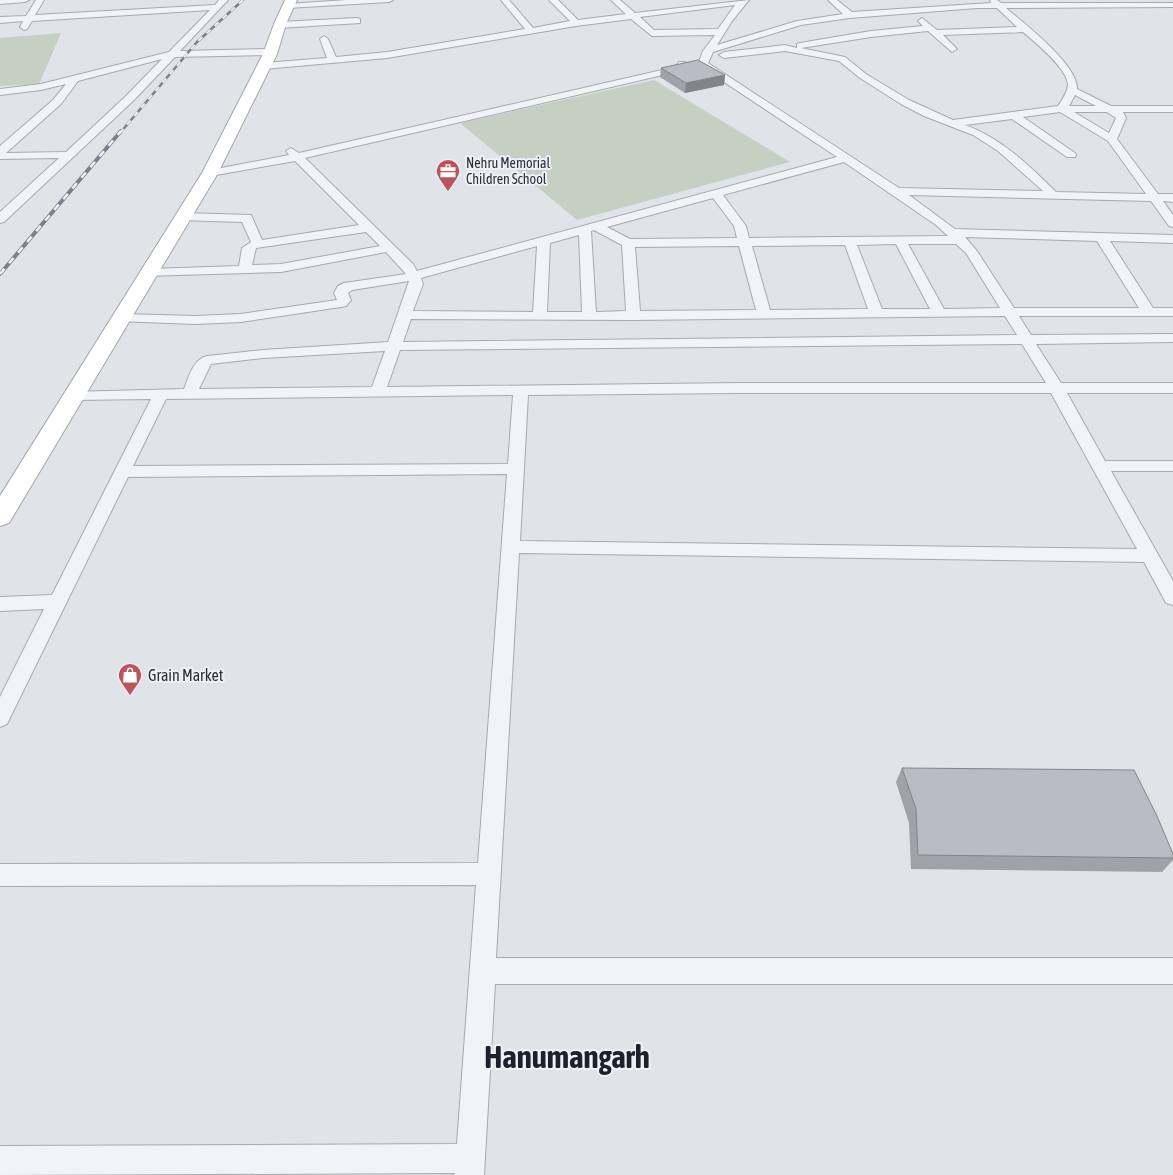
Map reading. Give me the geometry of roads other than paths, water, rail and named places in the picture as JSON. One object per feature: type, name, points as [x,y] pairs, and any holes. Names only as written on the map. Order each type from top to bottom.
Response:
[{"type":"main road","points":[[0,517],[210,173],[268,59],[279,25],[289,3]]},
{"type":"street","points":[[0,2],[25,0]]},
{"type":"street","points":[[20,32],[40,0]]},
{"type":"street","points":[[127,12],[131,0]]},
{"type":"street","points":[[0,218],[130,98],[224,0]]},
{"type":"street","points":[[289,3],[389,0]]},
{"type":"street","points":[[505,0],[531,31]]},
{"type":"street","points":[[553,0],[576,23]]},
{"type":"street","points":[[615,0],[652,33],[722,32]]},
{"type":"street","points":[[832,0],[850,16]]},
{"type":"street","points":[[898,0],[952,49]]},
{"type":"street","points":[[0,92],[41,87],[172,54],[333,60],[412,52],[576,23],[739,1]]},
{"type":"street","points":[[706,57],[739,1]]},
{"type":"street","points":[[210,173],[257,165],[293,154],[465,114],[664,72],[794,25],[850,16],[963,3],[1173,5]]},
{"type":"street","points":[[995,3],[1061,63],[1071,76],[1072,90],[1062,109]]},
{"type":"street","points":[[0,20],[78,12],[127,12],[183,4],[216,7]]},
{"type":"street","points":[[279,25],[357,21]]},
{"type":"street","points":[[794,25],[819,43]]},
{"type":"street","points":[[706,57],[785,48],[871,34],[1024,29]]},
{"type":"street","points":[[324,39],[333,60]]},
{"type":"street","points":[[785,48],[842,59],[863,76],[905,102],[928,114],[977,134],[1002,149],[1053,195]]},
{"type":"street","points":[[706,57],[845,158],[896,191],[958,237],[971,251],[1011,312],[1056,387],[1150,556],[1171,590]]},
{"type":"street","points":[[0,154],[57,102],[76,78]]},
{"type":"street","points":[[1072,90],[1113,110],[1121,118],[1112,139]]},
{"type":"street","points":[[1062,109],[1112,139],[1157,198],[1173,223]]},
{"type":"street","points":[[953,123],[1062,109],[1173,109]]},
{"type":"street","points":[[1012,114],[1071,155]]},
{"type":"street","points":[[0,154],[67,155]]},
{"type":"street","points":[[293,154],[408,267],[414,276],[416,284],[378,392]]},
{"type":"street","points":[[122,318],[195,320],[277,314],[341,303],[344,300],[343,289],[349,286],[398,280],[414,276],[845,158]]},
{"type":"street","points":[[896,191],[1173,198]]},
{"type":"street","points":[[716,193],[738,220],[764,315]]},
{"type":"street","points":[[183,217],[247,218],[258,244]]},
{"type":"street","points":[[245,270],[249,246],[367,228]]},
{"type":"street","points":[[591,228],[628,243],[901,242],[958,237],[1173,239]]},
{"type":"street","points":[[589,316],[591,228]]},
{"type":"street","points":[[1101,237],[1149,312]]},
{"type":"street","points":[[540,316],[544,241]]},
{"type":"street","points":[[850,242],[876,312]]},
{"type":"street","points":[[901,242],[938,312]]},
{"type":"street","points":[[628,243],[633,316]]},
{"type":"street","points":[[149,273],[245,270],[304,265],[387,248]]},
{"type":"street","points":[[404,315],[633,316],[876,312],[1173,312]]},
{"type":"street","points":[[190,394],[202,364],[207,360],[263,354],[395,346],[1025,338],[1173,338]]},
{"type":"street","points":[[75,395],[521,390],[1173,388]]},
{"type":"street","points":[[0,1161],[470,1167],[521,390]]},
{"type":"street","points":[[0,718],[161,394]]},
{"type":"street","points":[[1100,466],[1173,466]]},
{"type":"street","points":[[122,472],[516,469]]},
{"type":"street","points":[[512,547],[1150,556]]},
{"type":"street","points":[[0,604],[57,602]]},
{"type":"street","points":[[0,875],[489,874]]},
{"type":"street","points":[[483,971],[1173,971]]},
{"type":"railway","points":[[120,133],[197,42],[243,0]]},
{"type":"railway","points":[[0,274],[121,131]]},
{"type":"place","name":"Nehru Memorial Children School","points":[[448,192]]},
{"type":"place","name":"Grain Market","points":[[130,696]]},
{"type":"district","name":"Hanumangarh","points":[[567,1057]]}]
